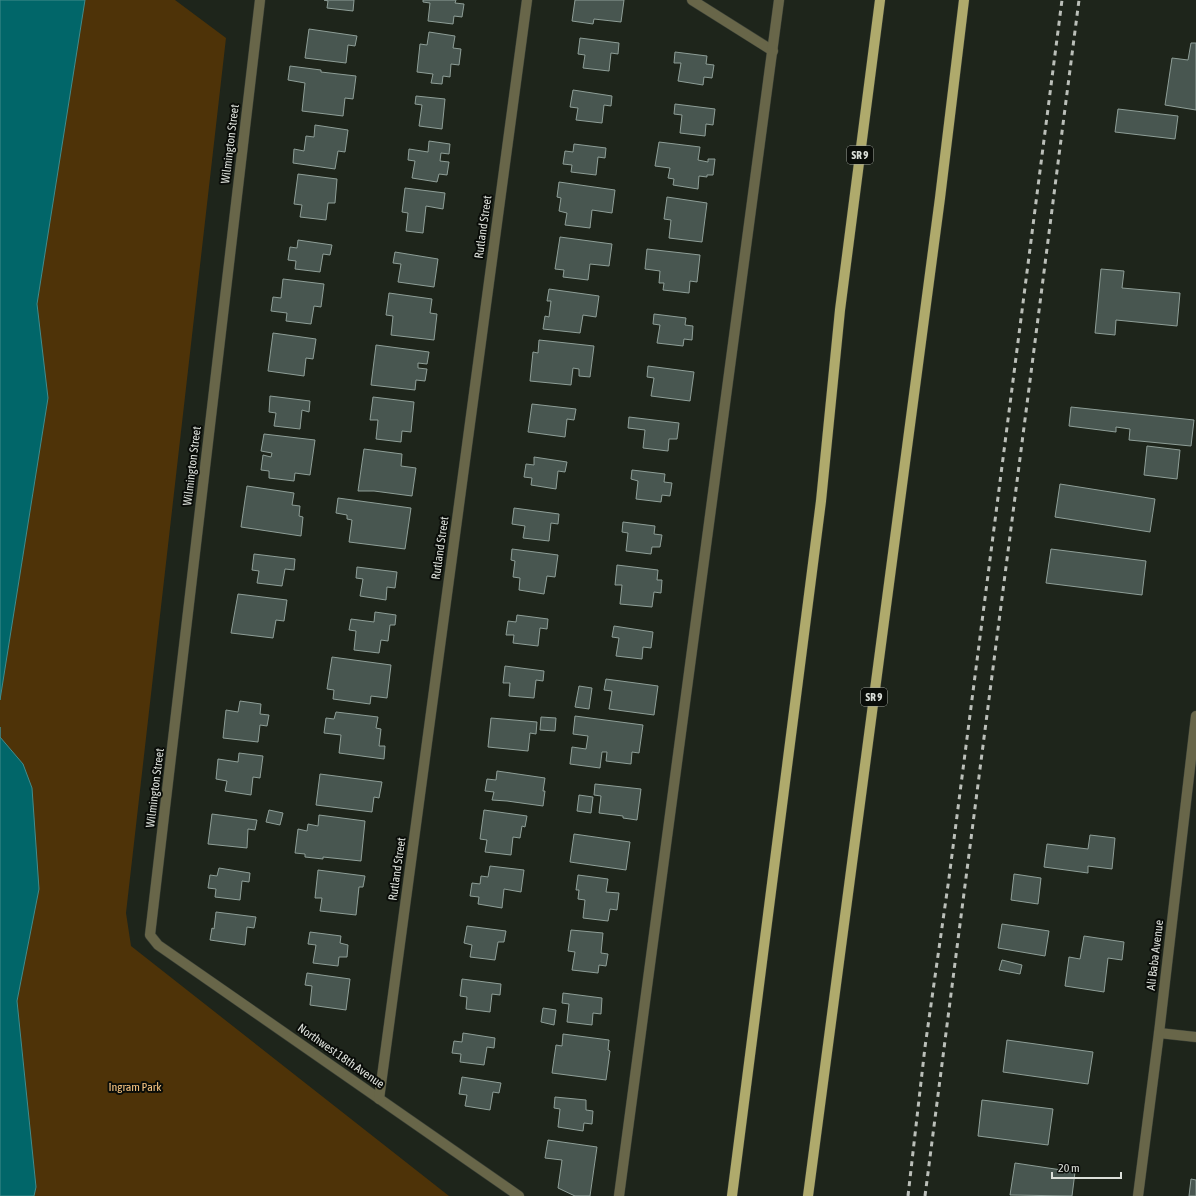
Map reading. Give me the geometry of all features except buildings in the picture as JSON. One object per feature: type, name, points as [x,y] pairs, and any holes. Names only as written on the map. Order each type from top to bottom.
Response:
[{"type":"main road","name":"SR 9","points":[[732,1196],[821,501],[840,310],[880,0]]},
{"type":"main road","name":"SR 9","points":[[808,1196],[937,221],[964,0]]},
{"type":"street","name":"Wilmington Street","points":[[150,936],[260,0]]},
{"type":"street","name":"Rutland Street","points":[[379,1099],[527,0]]},
{"type":"street","points":[[692,0],[772,51]]},
{"type":"street","points":[[619,1196],[779,0]]},
{"type":"street","name":"Ali Baba Avenue","points":[[1138,1196],[1159,1033],[1196,716]]},
{"type":"street","name":"Northwest 18th Avenue","points":[[150,936],[158,945],[519,1196]]},
{"type":"street","points":[[1159,1033],[1196,1037]]},
{"type":"green space","name":"Ingram Park","points":[[85,0],[175,0],[226,38],[126,913],[131,946],[449,1196],[34,1196],[36,1187],[17,1001],[39,889],[0,737],[0,700],[48,398],[37,304]]},
{"type":"water","points":[[0,0],[85,0],[37,304],[48,398],[0,700]]},
{"type":"water","points":[[0,737],[23,764],[32,788],[39,889],[17,1001],[36,1187],[34,1196],[0,1196]]},
{"type":"railway","points":[[908,1196],[925,1047],[949,878],[1062,0]]},
{"type":"railway","points":[[925,1196],[1079,0]]}]
